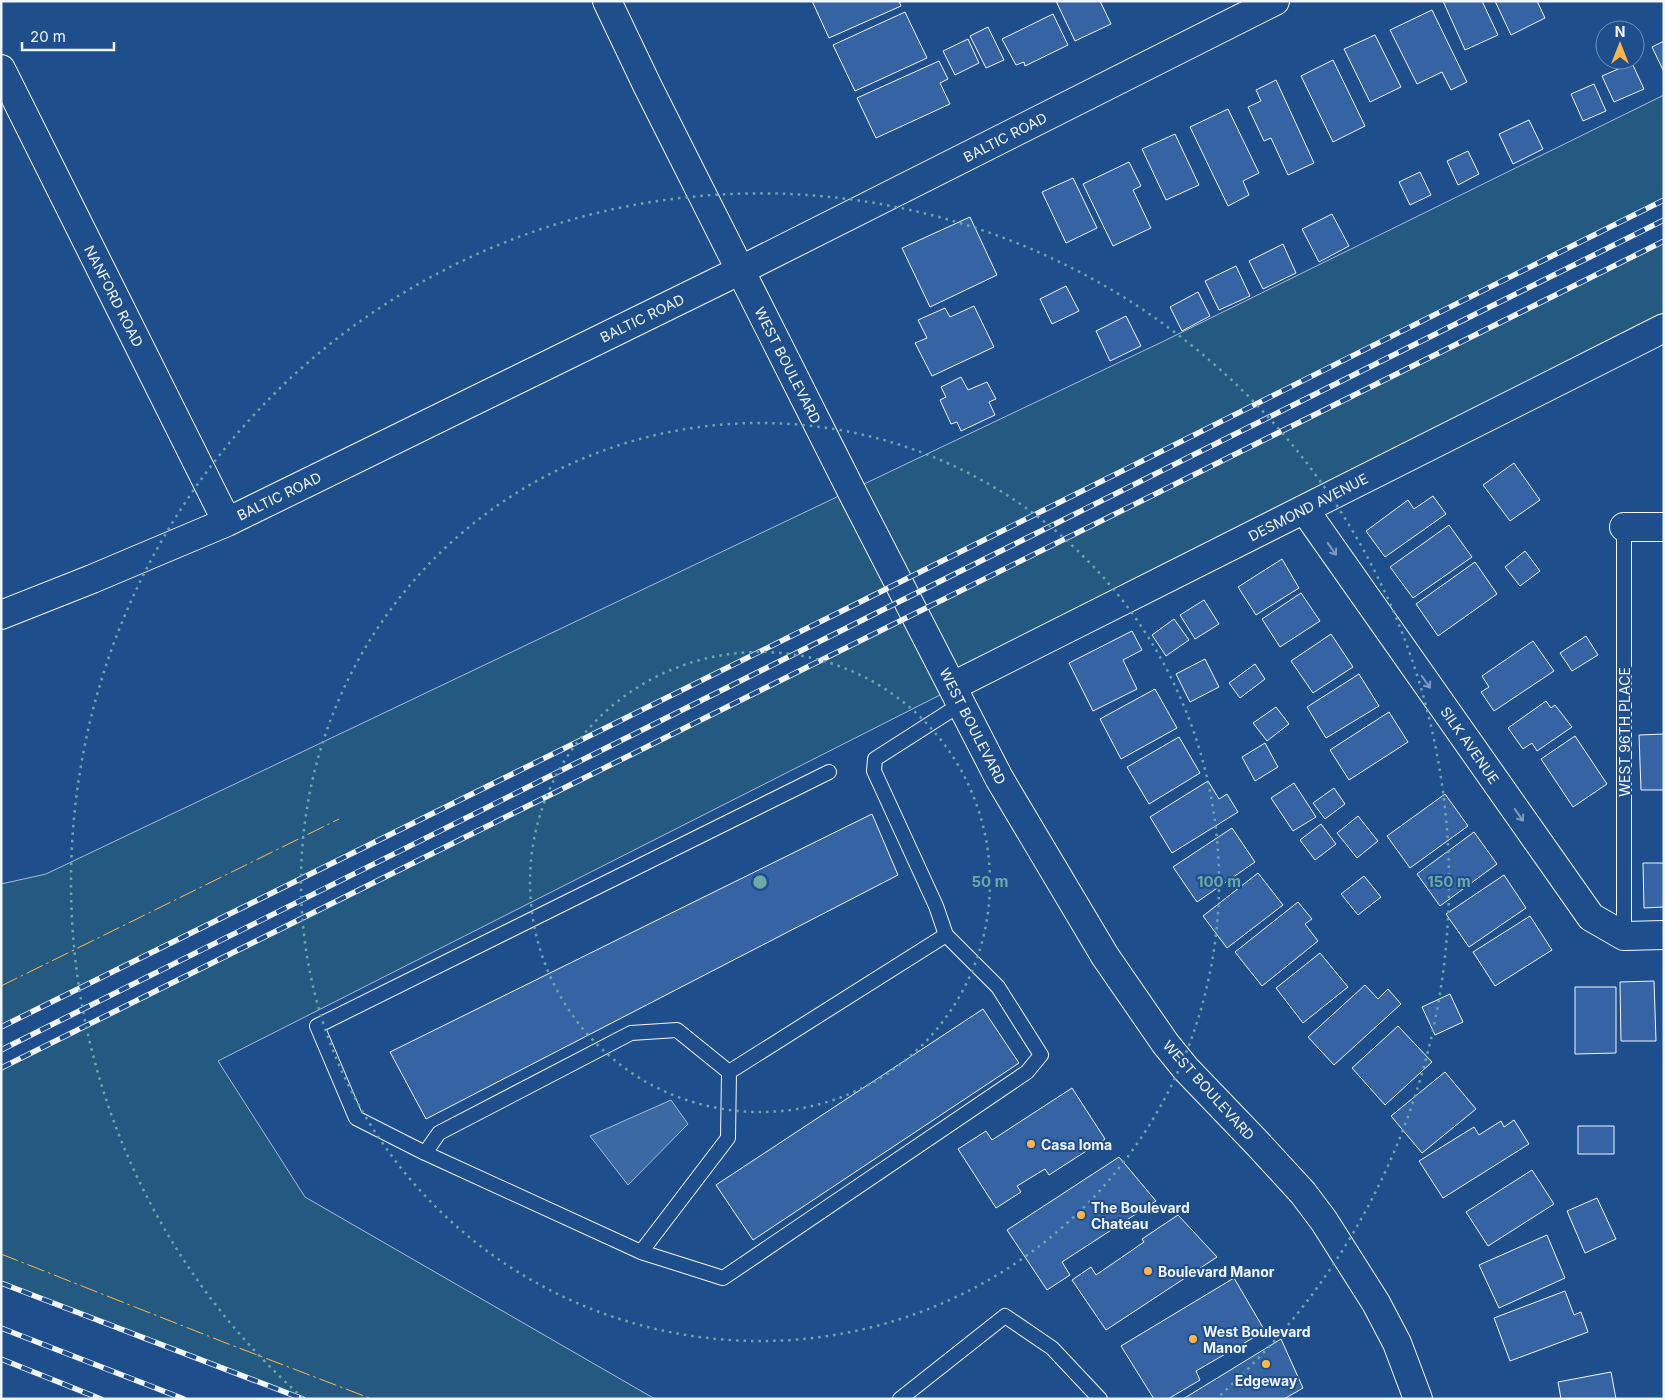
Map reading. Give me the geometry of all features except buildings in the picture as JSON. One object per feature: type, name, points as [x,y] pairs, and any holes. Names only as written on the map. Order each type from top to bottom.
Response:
[{"type":"street","name":"WEST BOULEVARD","points":[[607,1],[647,85],[851,490],[999,778],[1105,956],[1165,1043],[1186,1069],[1303,1193],[1342,1248],[1376,1303],[1393,1336],[1418,1399]]},
{"type":"street","name":"BALTIC ROAD","points":[[1,615],[227,522],[741,270],[1274,1]]},
{"type":"street","name":"NANFORD ROAD","points":[[1,69],[227,522]]},
{"type":"street","name":"DESMOND AVENUE","points":[[957,695],[1304,509],[1664,328]]},
{"type":"street","name":"SILK AVENUE","points":[[1304,509],[1591,917],[1624,936]]},
{"type":"street","points":[[1624,528],[1664,527]]},
{"type":"street","points":[[1624,936],[1664,935]]},
{"type":"lane","name":"WEST 96TH PLACE","points":[[1624,528],[1624,936]]},
{"type":"lane","points":[[829,772],[317,1026],[356,1118],[425,1153],[641,1252],[723,1278],[1027,1072],[1041,1055],[998,987],[946,935],[936,906],[874,771],[876,759],[957,695]]},
{"type":"lane","points":[[729,1072],[946,935]]},
{"type":"lane","points":[[425,1153],[439,1133],[631,1033],[677,1030],[729,1072]]},
{"type":"lane","points":[[641,1252],[728,1138],[729,1072]]},
{"type":"lane","points":[[900,1399],[1005,1316],[1052,1348],[1100,1399]]},
{"type":"shaded area","points":[[1664,95],[1664,200],[852,606],[1,1027],[1,884],[46,874],[1164,341]]},
{"type":"shaded area","points":[[1664,241],[1664,328],[218,1061],[305,1197],[655,1399],[303,1399],[1,1283],[1,1068]]},
{"type":"shaded area","points":[[671,1100],[688,1124],[628,1185],[590,1136]]},
{"type":"railway","points":[[1,1027],[852,606],[1664,200]]},
{"type":"railway","points":[[1,1050],[1664,220]]},
{"type":"railway","points":[[1,1068],[1664,241]]},
{"type":"railway","points":[[1,1283],[303,1399]]},
{"type":"railway","points":[[1,1328],[184,1399]]},
{"type":"railway","points":[[1,1359],[101,1399]]},
{"type":"power","points":[[1,986],[339,819]]},
{"type":"power","points":[[1,1254],[372,1399]]},
{"type":"place","name":"Casa Ioma","points":[[1031,1144]]},
{"type":"place","name":"The Boulevard Chateau","points":[[1081,1215]]},
{"type":"place","name":"Boulevard Manor","points":[[1148,1271]]},
{"type":"place","name":"West Boulevard Manor","points":[[1193,1339]]},
{"type":"place","name":"Edgeway","points":[[1266,1364]]}]
